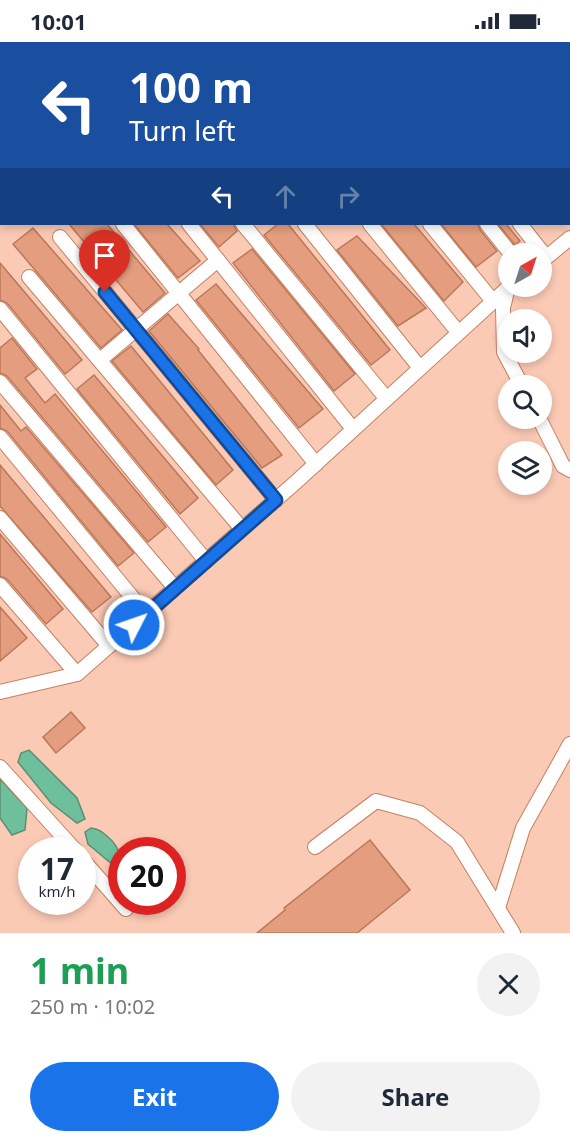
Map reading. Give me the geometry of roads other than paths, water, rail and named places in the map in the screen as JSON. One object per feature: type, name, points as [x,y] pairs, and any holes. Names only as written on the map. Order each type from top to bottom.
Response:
[{"type":"lane","points":[[124,225],[316,464]]},
{"type":"lane","points":[[190,225],[353,429]]},
{"type":"lane","points":[[306,225],[420,368]]},
{"type":"lane","points":[[371,225],[458,332]]},
{"type":"lane","points":[[430,225],[492,300]]},
{"type":"lane","points":[[488,225],[502,243]]},
{"type":"lane","points":[[521,225],[533,243]]},
{"type":"lane","points":[[250,226],[386,398]]},
{"type":"lane","points":[[60,237],[276,500]]},
{"type":"lane","points":[[552,253],[570,238]]},
{"type":"lane","points":[[100,360],[218,260]]},
{"type":"lane","points":[[29,277],[243,529]]},
{"type":"lane","points":[[0,678],[5,691],[77,674],[276,500],[498,295]]},
{"type":"lane","points":[[506,297],[503,309],[504,352],[516,375]]},
{"type":"lane","points":[[0,309],[206,561]]},
{"type":"lane","points":[[0,382],[175,588]]},
{"type":"lane","points":[[544,429],[563,466],[570,470]]},
{"type":"lane","points":[[0,437],[146,614]]},
{"type":"lane","points":[[0,518],[109,646]]},
{"type":"lane","points":[[0,585],[77,674]]},
{"type":"lane","points":[[498,908],[523,828],[570,744]]},
{"type":"lane","points":[[0,767],[63,837]]},
{"type":"lane","points":[[315,847],[376,801],[420,813],[457,842],[513,933]]},
{"type":"lane","points":[[96,876],[108,889]]}]
